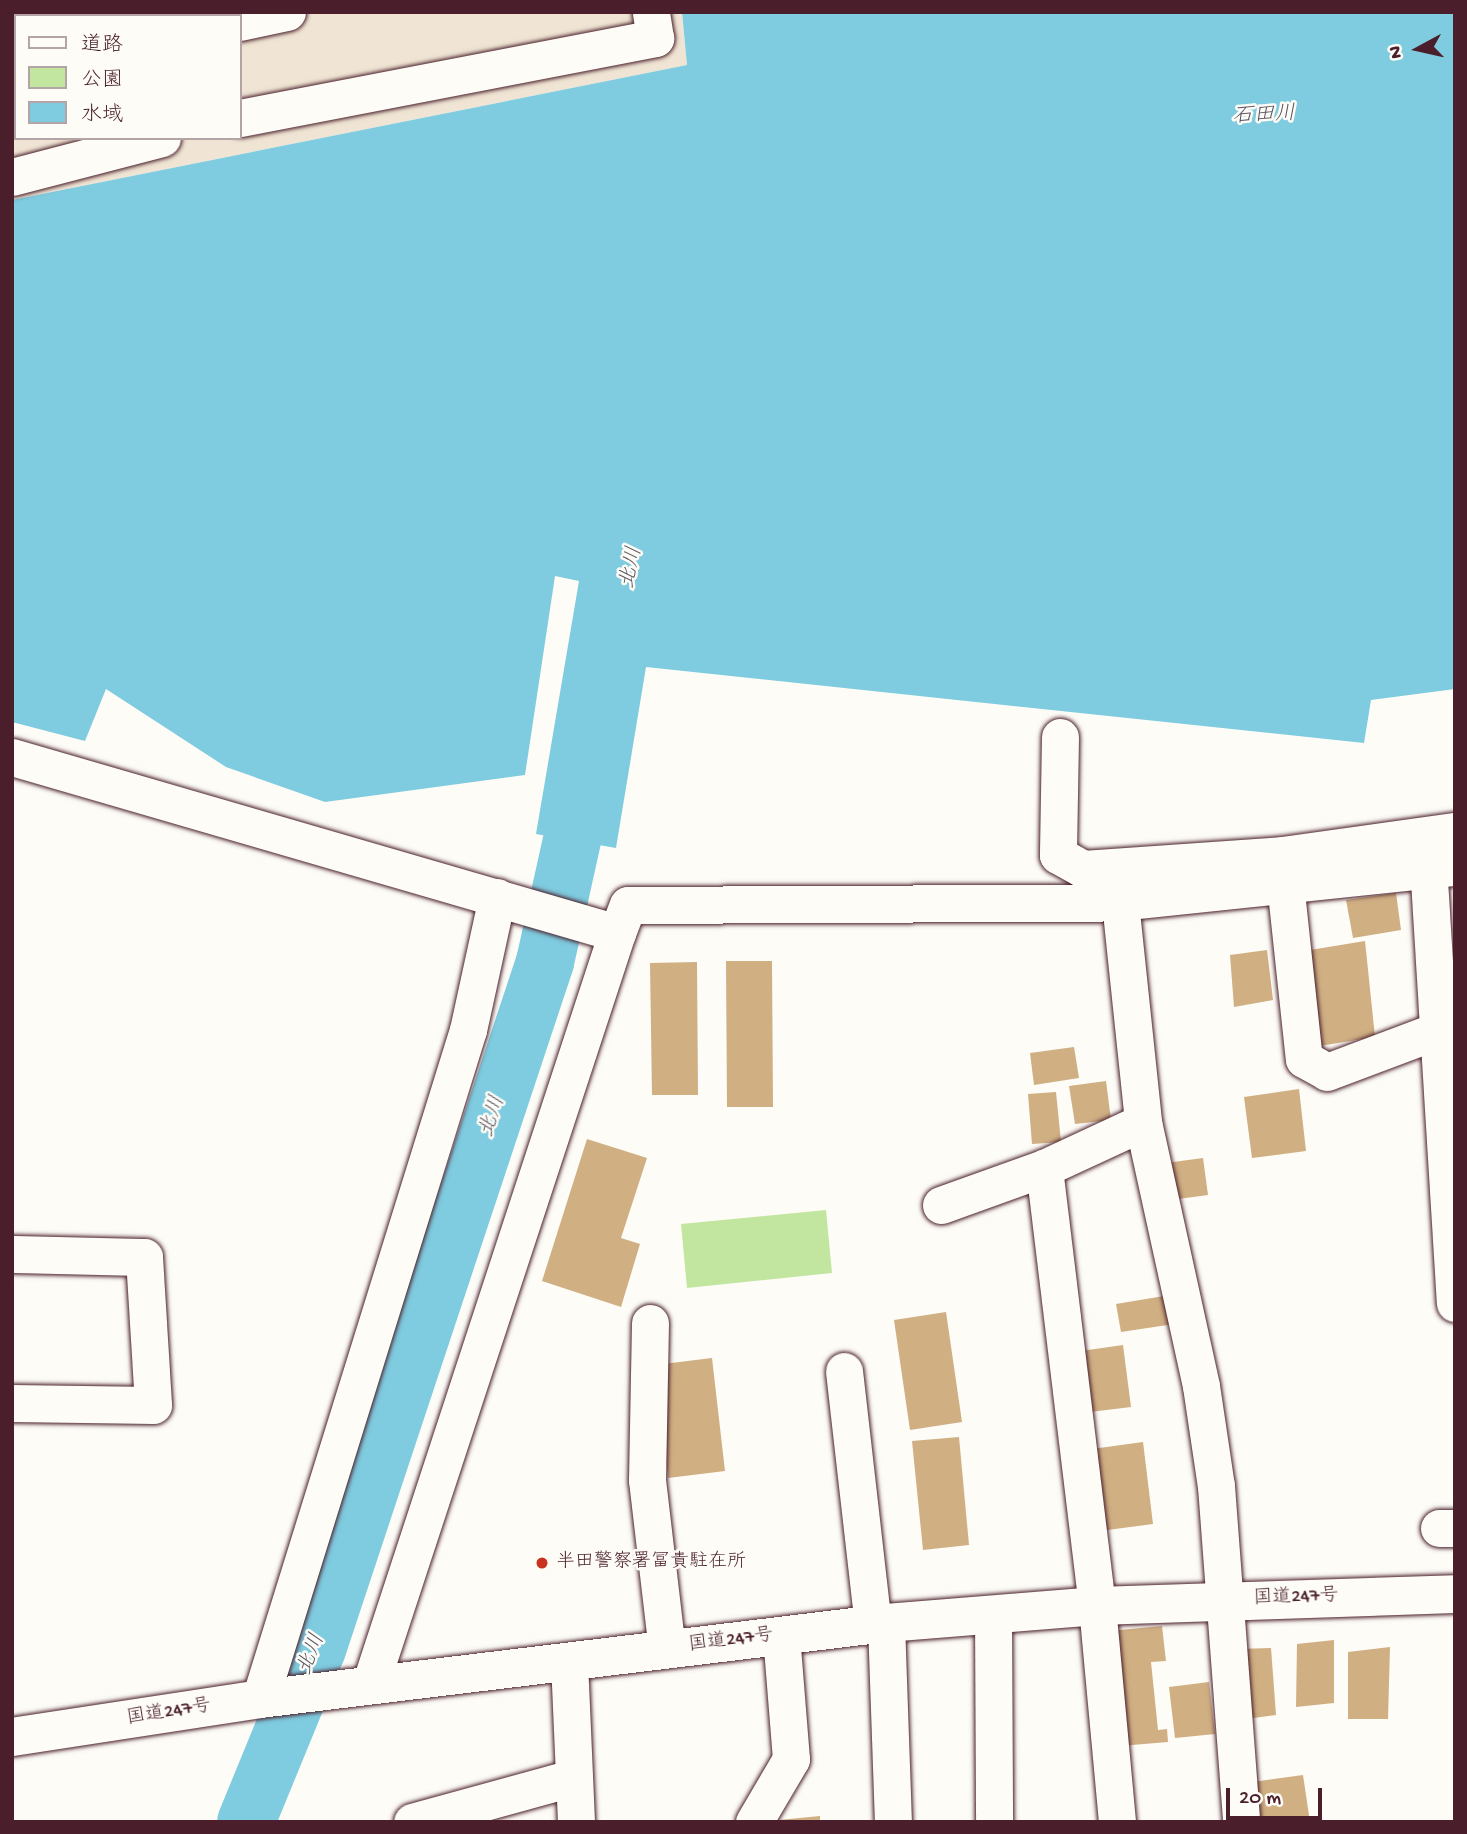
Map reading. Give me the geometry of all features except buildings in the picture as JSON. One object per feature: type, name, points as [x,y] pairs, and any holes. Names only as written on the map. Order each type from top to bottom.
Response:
[{"type":"highway","name":"国道247号","points":[[12,1737],[260,1699],[879,1623],[1097,1606],[1455,1594]]},
{"type":"street","points":[[242,22],[287,12]]},
{"type":"street","points":[[242,118],[655,38],[651,12]]},
{"type":"street","points":[[12,177],[154,140]]},
{"type":"street","points":[[1060,737],[1058,855],[1083,869],[1283,871]]},
{"type":"street","points":[[12,757],[602,928]]},
{"type":"street","points":[[356,1687],[602,928],[628,905],[1120,902],[1283,871],[1441,851],[1439,1030],[1448,1066],[1455,1303]]},
{"type":"street","points":[[1283,871],[1304,1059],[1327,1072],[1439,1030]]},
{"type":"street","points":[[260,1699],[509,902]]},
{"type":"street","points":[[1120,902],[1143,1122],[1201,1386],[1216,1486],[1241,1822]]},
{"type":"street","points":[[941,1205],[1044,1168],[1143,1122]]},
{"type":"street","points":[[1044,1168],[1097,1606],[1117,1822]]},
{"type":"street","points":[[12,1254],[144,1257],[153,1405],[12,1403]]},
{"type":"street","points":[[650,1323],[647,1480],[667,1649]]},
{"type":"street","points":[[844,1371],[879,1623],[893,1822]]},
{"type":"street","points":[[993,1616],[994,1822]]},
{"type":"street","points":[[754,1822],[791,1759],[781,1635]]},
{"type":"street","points":[[569,1661],[576,1822]]},
{"type":"street","points":[[412,1822],[572,1778]]},
{"type":"shaded area","points":[[12,12],[682,12],[687,65],[12,200]]},
{"type":"green space","points":[[826,1210],[832,1273],[687,1288],[681,1224]]},
{"type":"water","name":"石田川","points":[[682,12],[1455,12],[1455,689],[1371,700],[1364,743],[646,667],[616,848],[536,834],[579,581],[555,576],[525,775],[325,802],[226,767],[106,689],[85,741],[12,722],[12,200],[687,65]]},
{"type":"waterway","name":"北川","points":[[246,1822],[317,1649],[545,962],[589,764]]},
{"type":"place","name":"半田警察署冨貴駐在所","points":[[542,1563]]}]
